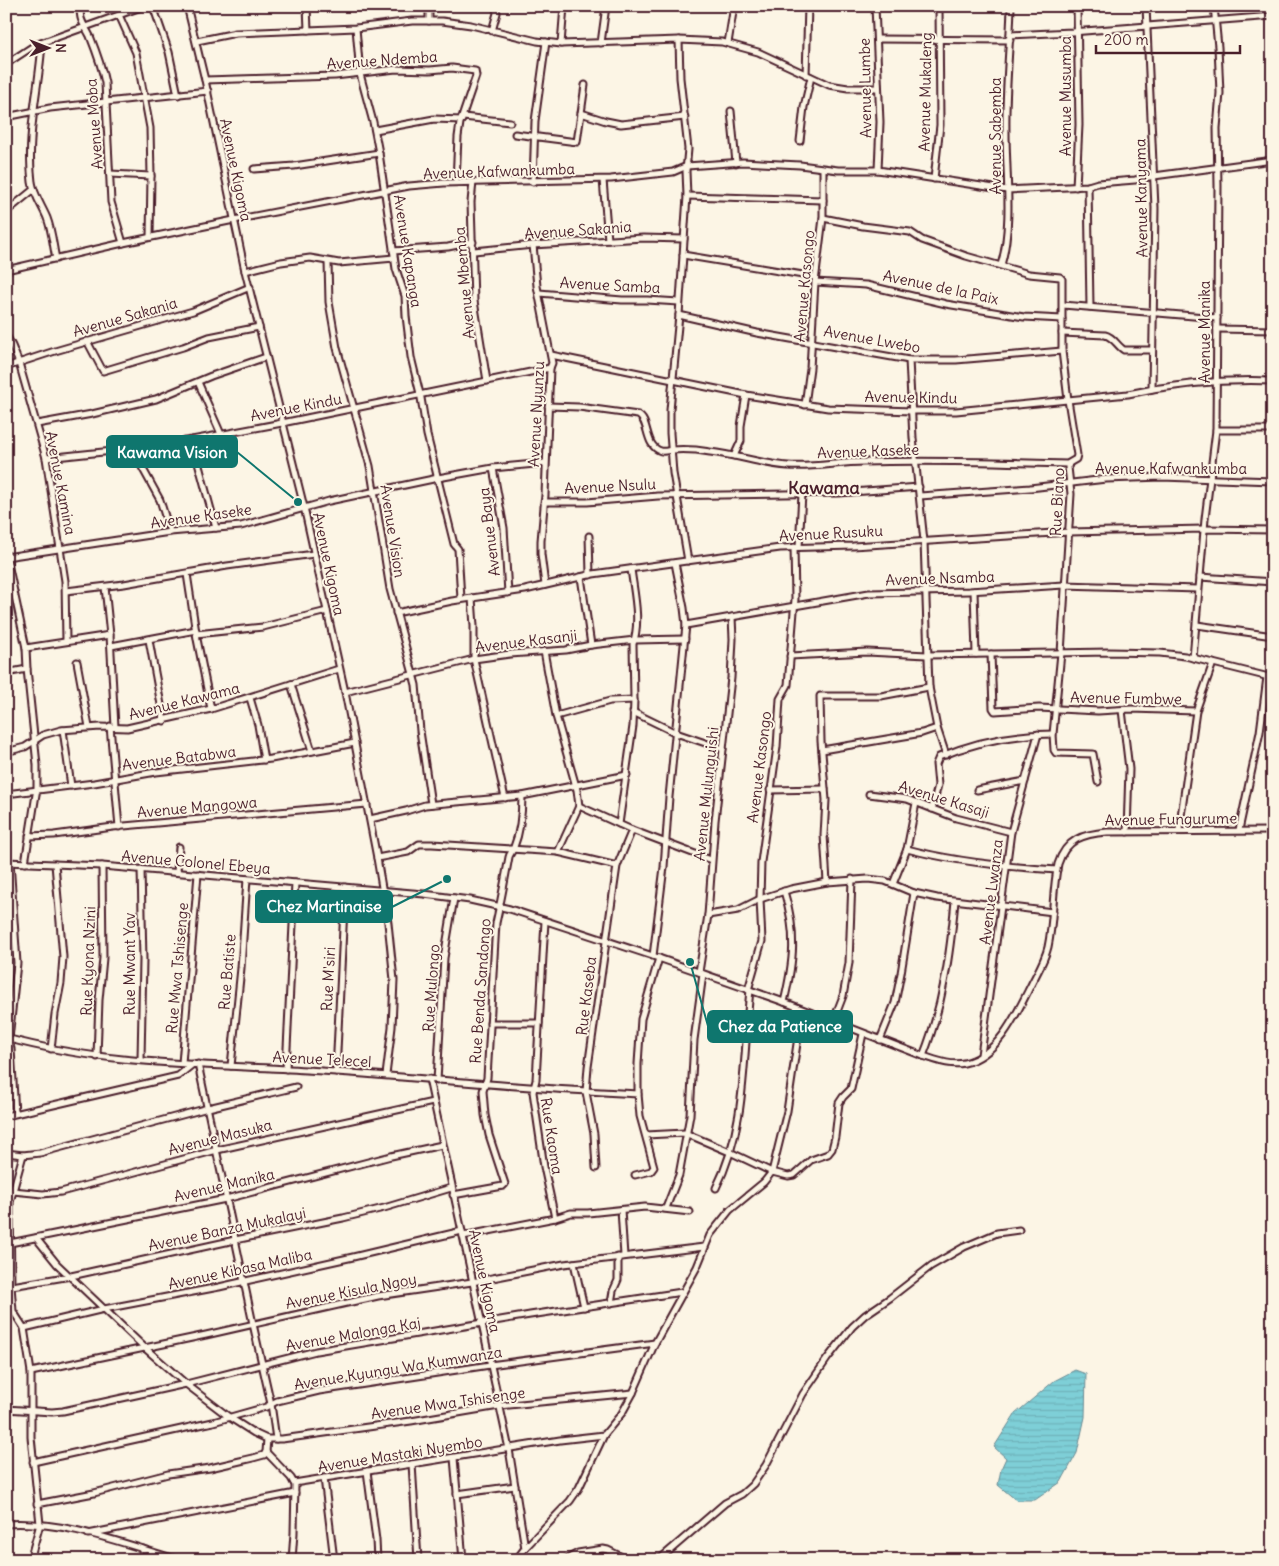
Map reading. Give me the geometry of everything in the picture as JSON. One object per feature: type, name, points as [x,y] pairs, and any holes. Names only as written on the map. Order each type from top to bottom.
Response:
[{"type":"street","name":"Avenue Moba","points":[[80,6],[80,19],[90,37],[103,72],[107,102],[111,202],[123,243]]},
{"type":"street","points":[[6,64],[42,43],[119,15],[130,9],[144,6]]},
{"type":"street","points":[[153,6],[169,52],[178,95]]},
{"type":"street","name":"Avenue Kigoma","points":[[187,6],[208,92],[245,270],[304,507],[345,692],[370,819],[383,891],[394,980],[386,1075]]},
{"type":"street","points":[[307,6],[308,30]]},
{"type":"street","points":[[429,6],[429,21]]},
{"type":"street","points":[[492,31],[497,13],[495,6]]},
{"type":"street","points":[[561,44],[564,6]]},
{"type":"street","points":[[601,43],[606,6]]},
{"type":"street","points":[[728,43],[734,6]]},
{"type":"street","points":[[800,141],[808,76],[808,6]]},
{"type":"street","name":"Avenue Lumbe","points":[[875,6],[880,122],[878,170]]},
{"type":"street","name":"Avenue Mukaleng","points":[[934,179],[940,124],[938,6]]},
{"type":"street","name":"Avenue Sabemba","points":[[1001,265],[1005,246],[1008,190],[1006,131],[1010,6]]},
{"type":"street","name":"Avenue Musumba","points":[[1076,187],[1079,125],[1077,6]]},
{"type":"street","name":"Avenue Kanyama","points":[[1146,6],[1154,176],[1155,250],[1152,389]]},
{"type":"street","name":"Avenue Manika","points":[[1193,658],[1204,529],[1216,430],[1217,128],[1220,77],[1214,6]]},
{"type":"street","points":[[119,15],[136,53],[150,128],[150,237]]},
{"type":"street","points":[[877,39],[1010,37],[1273,16]]},
{"type":"street","points":[[196,41],[236,33],[356,28],[412,20],[460,23],[561,44],[679,40],[728,43],[758,52],[820,82],[840,87],[878,88]]},
{"type":"street","name":"Avenue Kapanga","points":[[356,28],[360,74],[380,154],[394,258],[405,296],[410,350],[427,435],[452,538],[458,549],[461,599]]},
{"type":"street","points":[[679,40],[680,78],[688,149],[686,166],[687,196],[670,410],[670,450],[688,561]]},
{"type":"street","points":[[532,182],[534,136],[546,42]]},
{"type":"street","points":[[42,43],[32,111],[31,158],[33,190],[46,217],[56,259]]},
{"type":"street","name":"Avenue Ndemba","points":[[205,80],[360,74],[396,68],[430,70],[452,68],[475,71],[477,74],[474,86],[462,118],[458,137],[456,182]]},
{"type":"street","points":[[515,134],[577,142],[585,85]]},
{"type":"street","points":[[6,117],[32,111],[208,92]]},
{"type":"street","points":[[731,110],[736,162]]},
{"type":"street","points":[[581,113],[620,124],[685,117]]},
{"type":"street","points":[[375,130],[434,119],[462,118],[510,122]]},
{"type":"street","points":[[254,169],[294,166],[380,154]]},
{"type":"street","name":"Avenue Kafwankumba","points":[[6,270],[150,237],[409,186],[456,182],[603,180],[673,172],[686,166],[736,162],[800,165],[823,169],[878,170],[1008,190],[1088,186],[1098,183],[1135,180],[1273,160]]},
{"type":"street","name":"Avenue Kasongo","points":[[805,405],[815,279],[823,218],[823,169]]},
{"type":"street","points":[[110,174],[151,176]]},
{"type":"street","points":[[603,180],[608,240]]},
{"type":"street","name":"Avenue Mbemba","points":[[473,182],[471,202],[474,251],[474,301],[487,381]]},
{"type":"street","points":[[1088,186],[1090,307]]},
{"type":"street","points":[[6,212],[33,190]]},
{"type":"street","points":[[687,196],[823,200]]},
{"type":"street","points":[[823,218],[877,229],[911,232],[922,240],[1001,265]]},
{"type":"street","name":"Avenue Sakania","points":[[474,251],[643,238],[684,239]]},
{"type":"street","points":[[393,251],[448,247],[473,242]]},
{"type":"street","name":"Avenue Nyunzu","points":[[533,245],[539,293],[552,363],[550,368],[540,550],[545,585]]},
{"type":"street","points":[[683,255],[815,279]]},
{"type":"street","points":[[245,270],[298,260],[320,259],[328,262],[339,262],[394,258]]},
{"type":"street","name":"Avenue Vision","points":[[328,262],[329,302],[337,348],[370,466],[387,574],[413,674],[431,804]]},
{"type":"street","name":"Rue Biano","points":[[1001,265],[1029,274],[1060,277],[1063,281],[1062,351],[1077,455],[1076,459],[1069,464],[1069,532],[1061,653],[1053,734],[1054,751],[1058,753],[1094,754],[1098,782]]},
{"type":"street","name":"Avenue de la Paix","points":[[815,279],[866,284],[946,304],[1024,317],[1062,319]]},
{"type":"street","name":"Avenue Sakania","points":[[6,368],[87,341],[193,311],[250,287]]},
{"type":"street","name":"Avenue Samba","points":[[539,293],[622,300],[679,302]]},
{"type":"street","points":[[1063,305],[1217,318]]},
{"type":"street","name":"Avenue Lwebo","points":[[679,315],[740,330],[909,360],[956,360],[1062,351]]},
{"type":"street","points":[[87,341],[103,371],[183,347],[209,337],[259,327]]},
{"type":"street","points":[[1217,329],[1273,330]]},
{"type":"street","points":[[1062,333],[1105,335],[1109,336],[1124,350],[1152,350]]},
{"type":"street","name":"Avenue Kamina","points":[[6,335],[18,363],[46,458],[66,591],[66,641]]},
{"type":"street","name":"Avenue Kindu","points":[[551,355],[673,381],[805,405],[912,412],[956,411],[1068,400],[1216,382],[1273,381]]},
{"type":"street","points":[[37,424],[92,414],[156,399],[266,358]]},
{"type":"street","points":[[909,360],[924,541],[929,687],[936,728],[946,754]]},
{"type":"street","name":"Avenue Kindu","points":[[46,458],[132,449],[282,424],[550,368]]},
{"type":"street","points":[[198,382],[221,434]]},
{"type":"street","points":[[734,456],[741,441],[741,426],[746,395]]},
{"type":"street","points":[[548,406],[579,407],[638,415],[643,419],[647,434],[655,448],[663,452],[670,450]]},
{"type":"street","points":[[1216,430],[1273,430]]},
{"type":"street","points":[[192,440],[216,528]]},
{"type":"street","points":[[132,449],[160,500],[170,532]]},
{"type":"street","name":"Avenue Kaseke","points":[[670,450],[707,451],[764,463],[790,466],[862,462],[1069,464]]},
{"type":"street","name":"Avenue Kaseke","points":[[6,556],[170,532],[248,524],[304,507],[438,478],[494,468],[545,463]]},
{"type":"street","name":"Avenue Baya","points":[[494,468],[505,536],[508,593]]},
{"type":"street","name":"Avenue Kafwankumba","points":[[920,496],[1030,488],[1106,479],[1162,477],[1273,481]]},
{"type":"street","points":[[676,496],[802,494],[919,488]]},
{"type":"street","name":"Avenue Kasongo","points":[[716,1188],[732,1153],[743,1079],[749,990],[762,941],[760,899],[762,855],[778,730],[780,699],[787,687],[802,494]]},
{"type":"street","name":"Avenue Nsulu","points":[[544,502],[676,496]]},
{"type":"street","name":"Avenue Rusuku","points":[[396,613],[461,599],[508,593],[590,575],[756,550],[853,546],[1069,532],[1204,529],[1273,530]]},
{"type":"street","points":[[589,536],[590,575]]},
{"type":"street","points":[[66,591],[314,554]]},
{"type":"street","points":[[6,556],[26,648],[37,765],[36,790],[25,862]]},
{"type":"street","points":[[653,956],[663,875],[686,625],[676,563]]},
{"type":"street","points":[[619,824],[627,775],[634,700],[633,644],[635,640],[635,600],[631,569]]},
{"type":"street","points":[[187,574],[211,710]]},
{"type":"street","points":[[580,577],[591,645]]},
{"type":"street","points":[[1200,577],[1273,582]]},
{"type":"street","name":"Avenue Nsamba","points":[[686,625],[869,593],[974,591],[1064,585],[1198,589]]},
{"type":"street","points":[[105,586],[111,646],[114,780],[119,827]]},
{"type":"street","points":[[974,591],[976,654]]},
{"type":"street","points":[[472,598],[474,660],[505,798]]},
{"type":"street","points":[[111,646],[196,632],[263,628],[326,611]]},
{"type":"street","name":"Avenue Mulunguishi","points":[[666,1208],[679,1175],[690,1108],[694,1040],[708,915],[711,860],[731,678],[732,617]]},
{"type":"street","points":[[1197,625],[1273,636]]},
{"type":"street","points":[[26,648],[110,635]]},
{"type":"street","name":"Avenue Kasanji","points":[[345,692],[413,674],[510,654],[574,649],[635,640],[685,639]]},
{"type":"street","points":[[150,640],[164,721]]},
{"type":"street","points":[[544,651],[556,716],[576,786],[579,806],[558,852]]},
{"type":"street","points":[[790,656],[867,652],[927,655],[1160,653],[1193,658],[1270,678],[1239,830]]},
{"type":"street","name":"Avenue Fumbwe","points":[[990,654],[993,710],[1055,709],[1196,712]]},
{"type":"street","points":[[77,662],[89,727]]},
{"type":"street","points":[[1179,830],[1196,712],[1213,663]]},
{"type":"street","points":[[6,673],[27,669]]},
{"type":"street","name":"Avenue Kawama","points":[[6,752],[25,747],[43,735],[63,730],[113,726],[127,728],[211,710],[339,669]]},
{"type":"street","points":[[291,684],[312,751]]},
{"type":"street","points":[[827,882],[824,835],[826,789],[819,698],[821,696],[882,696],[929,687]]},
{"type":"street","points":[[250,698],[258,725],[264,760]]},
{"type":"street","points":[[556,716],[610,701],[634,700]]},
{"type":"street","points":[[1122,710],[1129,769],[1126,832]]},
{"type":"street","points":[[633,712],[676,733],[723,749]]},
{"type":"street","points":[[822,750],[922,733],[936,728]]},
{"type":"street","points":[[63,730],[71,786]]},
{"type":"street","name":"Avenue Lwanza","points":[[981,1055],[1011,832],[1038,734]]},
{"type":"street","points":[[932,809],[938,785],[936,761],[939,758],[946,754],[1011,735],[1053,734]]},
{"type":"street","name":"Avenue Batabwa","points":[[6,794],[114,780],[156,772],[264,760],[355,743]]},
{"type":"street","points":[[370,819],[431,804],[522,796],[627,775]]},
{"type":"street","points":[[977,790],[1025,782]]},
{"type":"street","points":[[770,790],[826,789]]},
{"type":"street","name":"Avenue Kasaji","points":[[869,794],[898,797],[956,818],[1011,832]]},
{"type":"street","name":"Rue Benda Sandongo","points":[[453,1195],[503,1186],[505,1184],[489,1135],[483,1091],[486,1084],[495,930],[522,809],[522,796]]},
{"type":"street","points":[[893,884],[906,849],[916,802]]},
{"type":"street","name":"Avenue Mangowa","points":[[29,836],[367,804]]},
{"type":"street","points":[[579,806],[632,830],[711,860]]},
{"type":"street","name":"Rue Kaseba","points":[[596,1168],[594,1134],[586,1092],[605,942],[617,866],[632,830]]},
{"type":"street","name":"Avenue Fungurume","points":[[701,973],[784,1002],[863,1034],[943,1063],[957,1064],[974,1060],[998,1042],[1043,962],[1049,940],[1057,870],[1064,851],[1074,841],[1094,833],[1179,830],[1273,831]]},
{"type":"street","points":[[377,858],[408,852],[421,844],[558,852],[617,866]]},
{"type":"street","points":[[177,872],[178,846]]},
{"type":"street","points":[[906,849],[956,860],[1007,867],[1057,870]]},
{"type":"street","points":[[8,862],[17,963],[8,1039],[11,1049],[15,1113]]},
{"type":"street","name":"Avenue Colonel Ebeya","points":[[8,862],[141,869],[454,898],[500,907],[701,973]]},
{"type":"street","points":[[51,1049],[63,957],[56,864]]},
{"type":"street","name":"Rue Kyona Nzini","points":[[97,1057],[103,958],[102,866]]},
{"type":"street","name":"Rue Mwant Yav","points":[[140,1059],[143,960],[141,869]]},
{"type":"street","name":"Rue Mwa Tshisenge","points":[[182,1064],[198,874]]},
{"type":"street","name":"Rue Batiste","points":[[231,1066],[241,968],[247,879]]},
{"type":"street","points":[[833,1022],[843,996],[849,963],[852,879]]},
{"type":"street","points":[[708,915],[738,910],[760,899],[784,891],[852,879],[878,880],[937,898],[1053,912]]},
{"type":"street","points":[[286,1069],[295,883]]},
{"type":"street","name":"Rue M'siri","points":[[336,1072],[345,887]]},
{"type":"street","points":[[784,891],[792,921],[794,947],[784,1002]]},
{"type":"street","points":[[880,1040],[895,1003],[914,892]]},
{"type":"street","name":"Rue Mulongo","points":[[437,1081],[444,958],[454,898]]},
{"type":"street","points":[[923,1056],[931,1035],[943,988],[955,900]]},
{"type":"street","name":"Rue Kaoma","points":[[545,921],[536,1080],[532,1092],[555,1218]]},
{"type":"street","points":[[635,1175],[651,1171],[654,1167],[640,1116],[638,1094],[640,1028],[659,958]]},
{"type":"street","points":[[516,1560],[574,1496],[585,1478],[604,1435],[622,1413],[633,1393],[655,1343],[697,1267],[713,1229],[730,1210],[764,1182],[772,1172],[787,1110],[802,1010]]},
{"type":"street","points":[[490,1023],[539,1023]]},
{"type":"street","points":[[646,1135],[685,1133],[772,1172],[788,1176],[794,1175],[810,1160],[828,1154],[832,1149],[839,1104],[851,1088],[863,1034]]},
{"type":"street","name":"Avenue Telecel","points":[[8,1039],[97,1057],[140,1059],[182,1064],[386,1075],[437,1081],[638,1094]]},
{"type":"street","points":[[6,1116],[178,1076],[195,1064],[208,1108],[253,1324],[272,1404],[276,1439]]},
{"type":"street","name":"Avenue Kigoma","points":[[429,1079],[509,1449],[525,1548]]},
{"type":"street","points":[[6,1153],[23,1155],[40,1153],[208,1108],[296,1087]]},
{"type":"street","name":"Avenue Masuka","points":[[13,1191],[43,1194],[56,1193],[217,1150],[433,1102]]},
{"type":"street","name":"Avenue Manika","points":[[10,1242],[226,1199],[391,1156],[442,1145]]},
{"type":"street","points":[[23,1155],[8,1202],[10,1242],[8,1286],[13,1311],[24,1328],[30,1372],[33,1462],[40,1524],[30,1560]]},
{"type":"street","name":"Avenue Banza Mukalayi","points":[[8,1286],[71,1276],[343,1218],[452,1188]]},
{"type":"street","points":[[555,1218],[572,1213],[645,1207],[690,1212]]},
{"type":"street","points":[[611,1303],[613,1291],[618,1280],[621,1256],[621,1210]]},
{"type":"street","name":"Avenue Kibasa Maliba","points":[[24,1328],[104,1309],[462,1234],[555,1218]]},
{"type":"street","points":[[632,1560],[661,1558],[725,1503],[742,1494],[753,1484],[766,1465],[803,1394],[852,1327],[865,1315],[931,1266],[964,1246],[997,1233],[1019,1230]]},
{"type":"street","name":"Avenue Mwa Tshisenge","points":[[36,1238],[52,1259],[145,1348],[186,1384],[229,1417],[258,1436],[276,1439],[411,1421],[499,1406],[633,1393]]},
{"type":"street","name":"Avenue Kisula Ngoy","points":[[30,1372],[378,1296],[472,1282],[574,1263],[704,1247]]},
{"type":"street","points":[[574,1263],[584,1307]]},
{"type":"street","name":"Avenue Malonga Kaj","points":[[6,1408],[52,1412],[63,1411],[186,1384],[316,1351],[682,1292]]},
{"type":"street","name":"Avenue Kyungu Wa Kumwanza","points":[[33,1462],[197,1426],[298,1396],[329,1390],[490,1365],[655,1343]]},
{"type":"street","name":"Avenue Mastaki Nyembo","points":[[294,1483],[560,1440],[604,1435]]},
{"type":"street","points":[[37,1504],[94,1493],[168,1474],[210,1468],[264,1455],[267,1438]]},
{"type":"street","points":[[266,1452],[294,1483],[292,1560]]},
{"type":"street","points":[[454,1458],[463,1560]]},
{"type":"street","points":[[412,1464],[418,1560]]},
{"type":"street","points":[[366,1471],[377,1560]]},
{"type":"street","points":[[324,1478],[334,1560]]},
{"type":"street","points":[[457,1494],[515,1486]]},
{"type":"street","points":[[88,1534],[295,1493]]},
{"type":"street","points":[[6,1524],[40,1524],[69,1528],[179,1560]]},
{"type":"street","points":[[143,1549],[143,1560]]},
{"type":"street","points":[[565,1560],[578,1553],[603,1549],[628,1560]]},
{"type":"water","points":[[1075,1370],[1086,1374],[1085,1417],[1077,1453],[1061,1482],[1035,1500],[1016,1500],[998,1485],[1001,1469],[1006,1458],[994,1447],[1015,1414],[1054,1381]]},
{"type":"place","name":"Kawama Vision","points":[[298,502]]},
{"type":"place","name":"Chez Martinaise","points":[[447,879]]},
{"type":"place","name":"Chez da Patience","points":[[690,962]]},
{"type":"district","name":"Kawama","points":[[824,487]]}]
